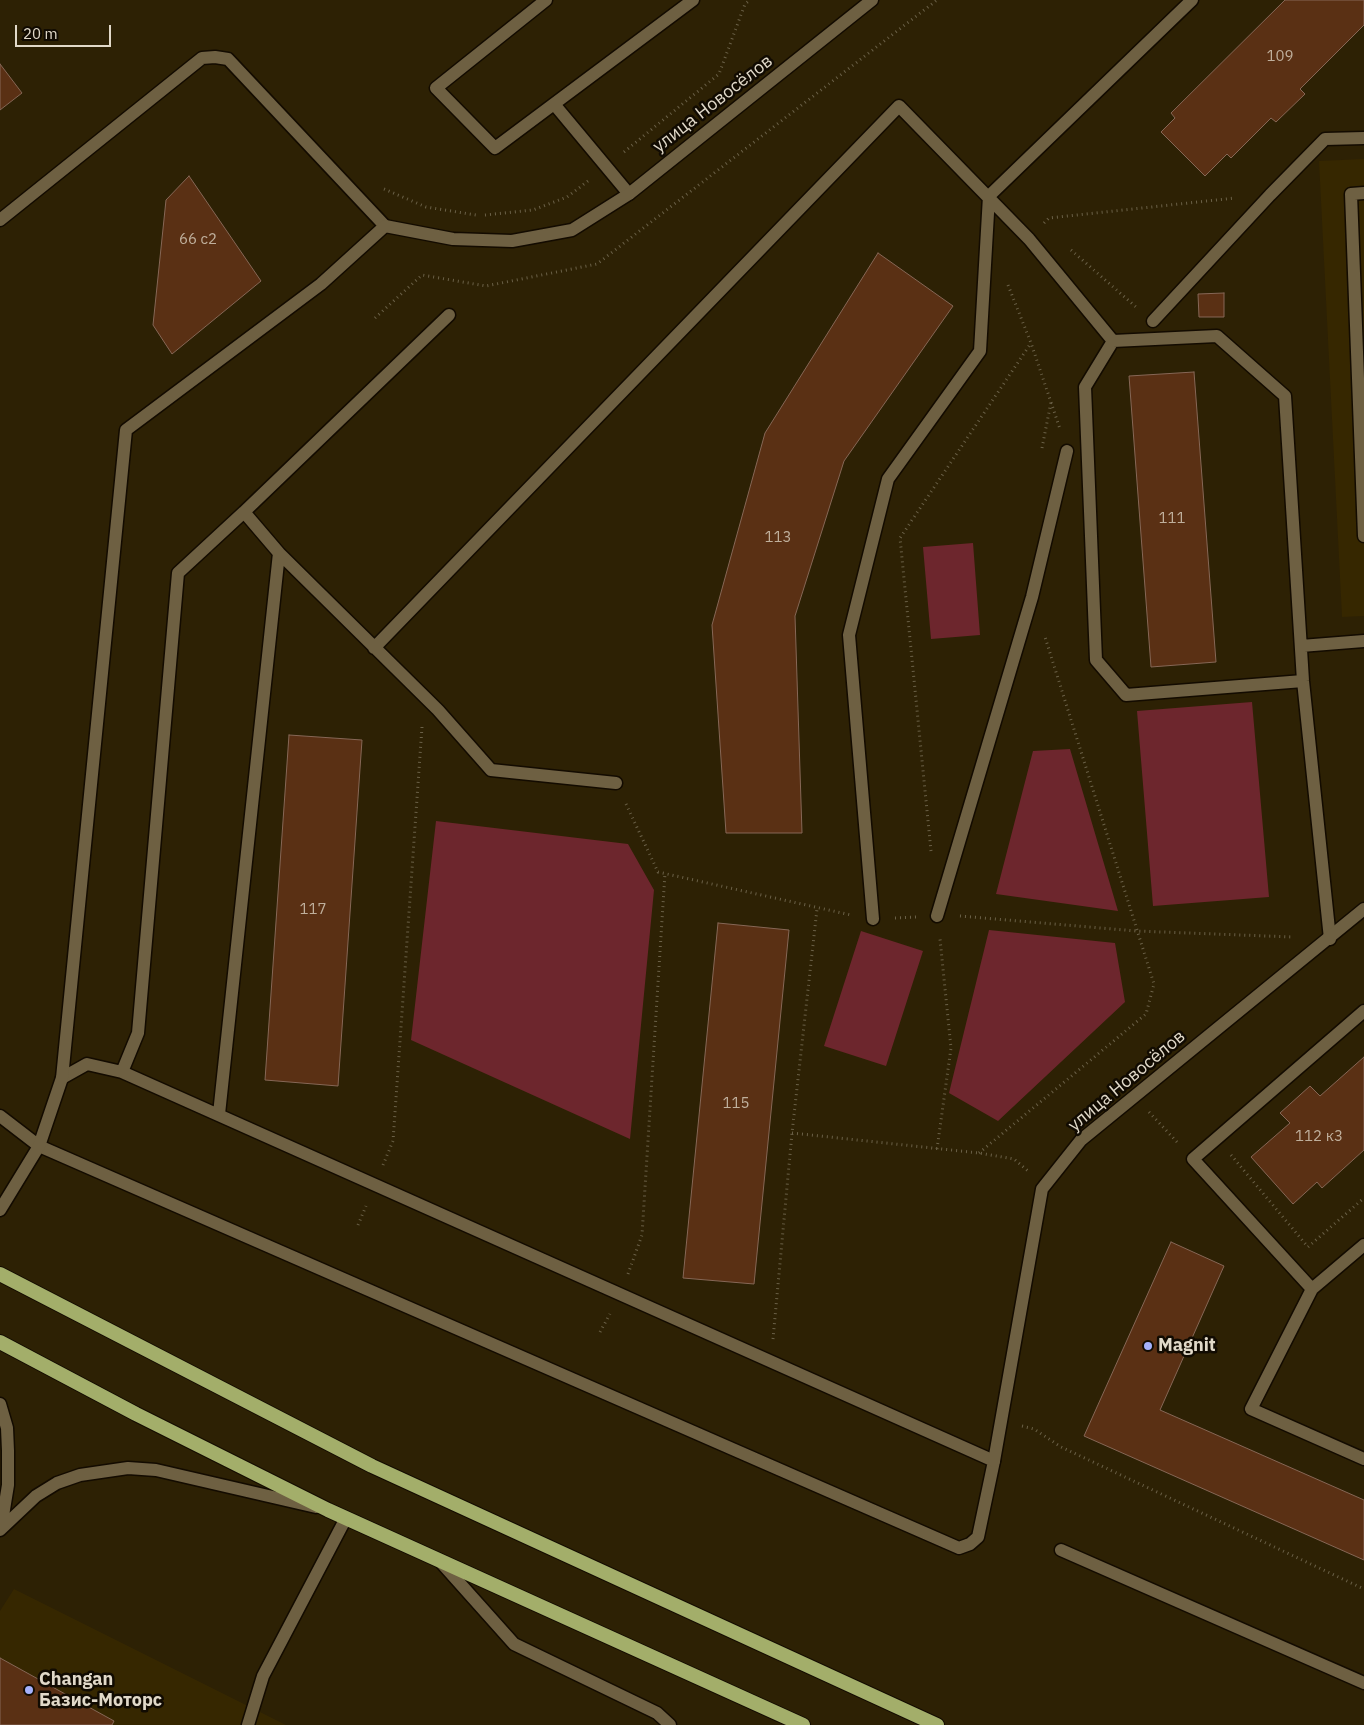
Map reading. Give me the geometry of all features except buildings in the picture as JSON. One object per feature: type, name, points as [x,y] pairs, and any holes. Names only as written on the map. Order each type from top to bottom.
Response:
[{"type":"highway","points":[[0,1274],[372,1466],[937,1725]]},
{"type":"highway","points":[[0,1342],[136,1414],[328,1510],[803,1725]]},
{"type":"street","points":[[546,0],[436,88],[495,148],[693,0]]},
{"type":"street","name":"улица Новосёлов","points":[[385,226],[453,239],[512,241],[572,230],[629,194],[872,0]]},
{"type":"street","points":[[873,919],[849,635],[888,479],[980,351],[989,196],[1192,0]]},
{"type":"street","points":[[0,220],[202,58],[214,57],[228,59],[385,226],[321,284],[126,430],[62,1078],[40,1146],[0,1210]]},
{"type":"street","points":[[554,104],[629,194]]},
{"type":"street","points":[[374,648],[899,106],[989,196],[1029,240],[1113,341]]},
{"type":"street","points":[[1153,321],[1270,195],[1325,140],[1364,138]]},
{"type":"street","points":[[1364,193],[1351,194],[1364,536]]},
{"type":"street","points":[[122,1072],[138,1033],[178,573],[449,315]]},
{"type":"street","points":[[1113,341],[1217,336],[1285,396],[1301,646],[1330,939]]},
{"type":"street","points":[[1113,341],[1084,387],[1096,660],[1126,695],[1304,681]]},
{"type":"street","points":[[937,916],[1032,597],[1067,451]]},
{"type":"street","points":[[244,512],[279,553],[438,710],[491,770],[616,783]]},
{"type":"street","points":[[219,1114],[279,553]]},
{"type":"street","points":[[1301,646],[1364,641]]},
{"type":"street","name":"улица Новосёлов","points":[[40,1146],[959,1548],[970,1544],[978,1537],[994,1461],[1042,1189],[1081,1140],[1330,939],[1364,909]]},
{"type":"street","points":[[1312,1289],[1193,1159],[1364,1011]]},
{"type":"street","points":[[62,1078],[87,1064],[122,1072],[994,1461]]},
{"type":"street","points":[[0,1116],[40,1146]]},
{"type":"street","points":[[1364,1245],[1312,1289],[1252,1409],[1364,1459]]},
{"type":"street","points":[[0,1404],[7,1428],[8,1451],[8,1485],[1,1529]]},
{"type":"street","points":[[1,1529],[36,1496],[58,1483],[80,1475],[128,1468],[156,1470],[328,1510]]},
{"type":"street","points":[[248,1725],[263,1676],[346,1518]]},
{"type":"street","points":[[1061,1550],[1364,1683]]},
{"type":"street","points":[[439,1560],[514,1644],[657,1713],[670,1725]]},
{"type":"path","points":[[1029,240],[1049,218],[1270,195]]},
{"type":"path","points":[[1064,245],[1153,321]]},
{"type":"path","points":[[1006,280],[1031,343],[1067,451]]},
{"type":"path","points":[[932,856],[900,538],[1031,343]]},
{"type":"path","points":[[1041,451],[1051,402]]},
{"type":"path","points":[[979,1154],[1146,1014],[1154,984],[1044,634]]},
{"type":"path","points":[[375,1184],[393,1141],[422,725],[438,710]]},
{"type":"path","points":[[616,783],[658,872],[817,909],[873,919],[979,916],[1136,931],[1330,939]]},
{"type":"path","points":[[621,1294],[642,1235],[665,873]]},
{"type":"path","points":[[771,1362],[792,1133],[817,909]]},
{"type":"path","points":[[937,916],[951,1048],[937,1149]]},
{"type":"path","points":[[1134,1096],[1193,1159]]},
{"type":"path","points":[[792,1133],[1014,1159],[1045,1186]]},
{"type":"path","points":[[1216,1138],[1308,1247],[1364,1198]]},
{"type":"path","points":[[1001,1421],[1034,1429],[1061,1447],[1364,1589]]},
{"type":"shaded area","points":[[1364,159],[1364,616],[1342,617],[1319,161]]},
{"type":"shaded area","points":[[973,543],[980,635],[931,639],[923,547]]},
{"type":"shaded area","points":[[1252,702],[1269,897],[1153,906],[1137,711]]},
{"type":"shaded area","points":[[1070,749],[1118,911],[996,894],[1033,751]]},
{"type":"shaded area","points":[[436,821],[628,844],[654,890],[630,1139],[411,1040]]},
{"type":"shaded area","points":[[989,930],[1115,943],[1125,1002],[998,1121],[949,1093]]},
{"type":"shaded area","points":[[861,931],[923,951],[886,1066],[824,1046]]},
{"type":"shaded area","points":[[14,1589],[286,1725],[0,1725],[0,1611]]},
{"type":"place","name":"Magnit","points":[[1148,1346]]},
{"type":"place","name":"Changan Базис-Моторс","points":[[29,1690]]}]
